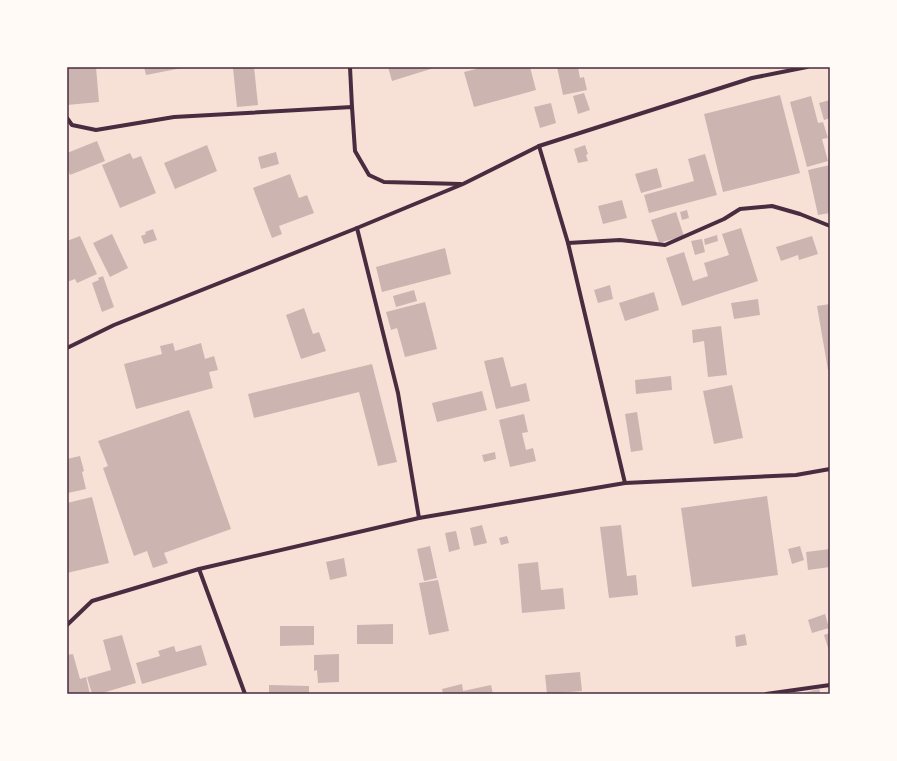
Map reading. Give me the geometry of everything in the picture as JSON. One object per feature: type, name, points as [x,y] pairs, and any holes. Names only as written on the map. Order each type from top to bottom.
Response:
[{"type":"street","points":[[350,67],[355,151],[369,175],[384,182],[463,184]]},
{"type":"street","points":[[67,348],[114,325],[463,184],[539,146],[752,78],[807,67]]},
{"type":"street","points":[[67,118],[72,126],[96,130],[174,116],[352,107]]},
{"type":"street","points":[[539,146],[568,243],[624,483]]},
{"type":"street","points":[[568,243],[620,240],[665,246],[740,209],[772,206],[800,214],[830,226]]},
{"type":"street","points":[[357,228],[398,393],[419,518]]},
{"type":"street","points":[[67,625],[92,601],[199,569],[419,518],[624,483],[796,475],[830,469]]},
{"type":"street","points":[[199,569],[245,694]]},
{"type":"street","points":[[766,694],[830,684]]},
{"type":"building","points":[[67,67],[96,67],[99,102],[67,105]]},
{"type":"building","points":[[144,67],[182,67],[182,68],[146,75]]},
{"type":"building","points":[[254,67],[258,105],[237,107],[233,68]]},
{"type":"building","points":[[388,67],[437,67],[392,81]]},
{"type":"building","points":[[484,67],[530,67],[536,90],[474,107],[464,72]]},
{"type":"building","points":[[557,67],[578,67],[580,78],[584,77],[587,90],[563,95]]},
{"type":"building","points":[[584,93],[590,110],[578,114],[573,96]]},
{"type":"building","points":[[780,95],[800,173],[723,192],[704,114]]},
{"type":"building","points":[[811,96],[818,123],[823,122],[828,138],[822,139],[828,161],[807,167],[790,102]]},
{"type":"building","points":[[830,100],[830,118],[824,120],[819,103]]},
{"type":"building","points":[[551,103],[556,123],[540,128],[534,107]]},
{"type":"building","points":[[97,141],[105,161],[70,175],[67,167],[67,153]]},
{"type":"building","points":[[207,145],[217,171],[175,189],[164,163]]},
{"type":"building","points":[[585,145],[588,154],[586,155],[588,161],[578,163],[574,149]]},
{"type":"building","points":[[276,152],[279,164],[261,169],[258,157]]},
{"type":"building","points":[[130,153],[133,159],[141,156],[156,193],[120,208],[102,165]]},
{"type":"building","points":[[705,154],[717,195],[649,213],[644,195],[694,181],[688,159]]},
{"type":"building","points":[[830,165],[830,213],[818,215],[808,170]]},
{"type":"building","points":[[657,168],[662,187],[641,193],[635,174]]},
{"type":"building","points":[[290,174],[299,198],[307,195],[314,213],[279,226],[282,234],[272,238],[253,188]]},
{"type":"building","points":[[622,200],[627,218],[603,224],[598,206]]},
{"type":"building","points":[[687,210],[689,218],[682,220],[680,212]]},
{"type":"building","points":[[676,212],[684,236],[659,243],[651,220]]},
{"type":"building","points":[[741,228],[758,281],[682,306],[666,258],[684,252],[693,281],[708,276],[704,263],[729,255],[722,234]]},
{"type":"building","points":[[153,229],[157,240],[144,244],[141,236],[146,234],[145,232]]},
{"type":"building","points":[[112,234],[128,268],[110,277],[93,243]]},
{"type":"building","points":[[717,235],[718,241],[705,245],[704,239]]},
{"type":"building","points":[[80,236],[97,274],[77,283],[75,279],[67,282],[67,241]]},
{"type":"building","points":[[812,236],[818,254],[799,260],[798,255],[781,261],[776,247]]},
{"type":"building","points":[[702,239],[705,252],[695,255],[691,241]]},
{"type":"building","points":[[445,248],[451,274],[382,292],[376,267]]},
{"type":"building","points":[[103,276],[114,307],[102,312],[92,283],[99,280],[98,278]]},
{"type":"building","points":[[610,285],[613,299],[598,303],[594,290]]},
{"type":"building","points":[[414,290],[417,301],[396,307],[393,296]]},
{"type":"building","points":[[654,292],[659,310],[625,321],[619,303]]},
{"type":"building","points":[[758,299],[760,315],[734,319],[731,303]]},
{"type":"building","points":[[425,302],[437,349],[405,357],[397,328],[391,330],[386,312]]},
{"type":"building","points":[[830,304],[830,370],[828,370],[817,306]]},
{"type":"building","points":[[304,308],[313,334],[319,332],[326,351],[301,359],[286,315]]},
{"type":"building","points":[[721,326],[727,375],[708,377],[704,341],[693,343],[692,330]]},
{"type":"building","points":[[173,343],[175,351],[201,343],[205,359],[214,356],[218,370],[209,372],[213,388],[136,409],[124,364],[162,354],[160,346]]},
{"type":"building","points":[[503,357],[511,387],[526,383],[530,401],[496,409],[484,361]]},
{"type":"building","points":[[372,364],[397,462],[378,466],[359,392],[254,418],[248,394]]},
{"type":"building","points":[[671,376],[672,390],[636,394],[635,380]]},
{"type":"building","points":[[732,385],[743,438],[714,444],[703,391]]},
{"type":"building","points":[[482,391],[487,410],[437,422],[432,403]]},
{"type":"building","points":[[189,410],[231,529],[164,553],[168,563],[153,568],[147,551],[134,556],[103,468],[108,466],[98,441]]},
{"type":"building","points":[[637,412],[643,450],[631,452],[625,414]]},
{"type":"building","points":[[524,414],[528,432],[522,433],[526,450],[533,448],[536,461],[510,467],[499,420]]},
{"type":"building","points":[[495,452],[496,459],[484,462],[482,455]]},
{"type":"building","points":[[80,456],[84,471],[82,472],[86,489],[68,493],[67,459]]},
{"type":"building","points":[[767,496],[778,575],[692,587],[681,508]]},
{"type":"building","points":[[92,497],[109,563],[67,573],[67,503]]},
{"type":"building","points":[[482,525],[487,543],[474,546],[470,528]]},
{"type":"building","points":[[621,525],[627,576],[636,575],[638,595],[609,598],[600,527]]},
{"type":"building","points":[[456,531],[460,549],[449,552],[445,533]]},
{"type":"building","points":[[507,536],[509,543],[501,545],[499,538]]},
{"type":"building","points":[[430,546],[437,578],[424,581],[417,549]]},
{"type":"building","points":[[800,546],[804,560],[792,564],[788,549]]},
{"type":"building","points":[[830,549],[830,567],[808,570],[806,552]]},
{"type":"building","points":[[344,558],[347,576],[330,580],[326,562]]},
{"type":"building","points":[[538,562],[541,590],[563,588],[565,609],[522,613],[518,564]]},
{"type":"building","points":[[438,580],[449,631],[429,635],[419,583]]},
{"type":"building","points":[[825,614],[829,628],[812,633],[808,620]]},
{"type":"building","points":[[393,624],[393,644],[357,644],[357,625]]},
{"type":"building","points":[[280,626],[314,626],[314,645],[280,646]]},
{"type":"building","points":[[830,633],[830,654],[824,635]]},
{"type":"building","points":[[745,634],[747,645],[736,647],[735,636]]},
{"type":"building","points":[[122,635],[136,683],[99,694],[92,694],[87,677],[111,670],[103,640]]},
{"type":"building","points":[[201,645],[207,665],[142,684],[136,663],[160,656],[158,651],[174,646],[176,652]]},
{"type":"building","points":[[73,654],[80,679],[86,677],[90,694],[67,694],[67,655]]},
{"type":"building","points":[[339,654],[339,682],[318,683],[317,670],[314,671],[314,655]]},
{"type":"building","points":[[580,672],[582,691],[547,694],[545,675]]},
{"type":"building","points":[[462,684],[463,691],[491,685],[493,694],[443,694],[442,689]]},
{"type":"building","points":[[269,685],[309,686],[309,694],[269,694]]},
{"type":"building","points":[[819,689],[821,694],[802,693]]}]
